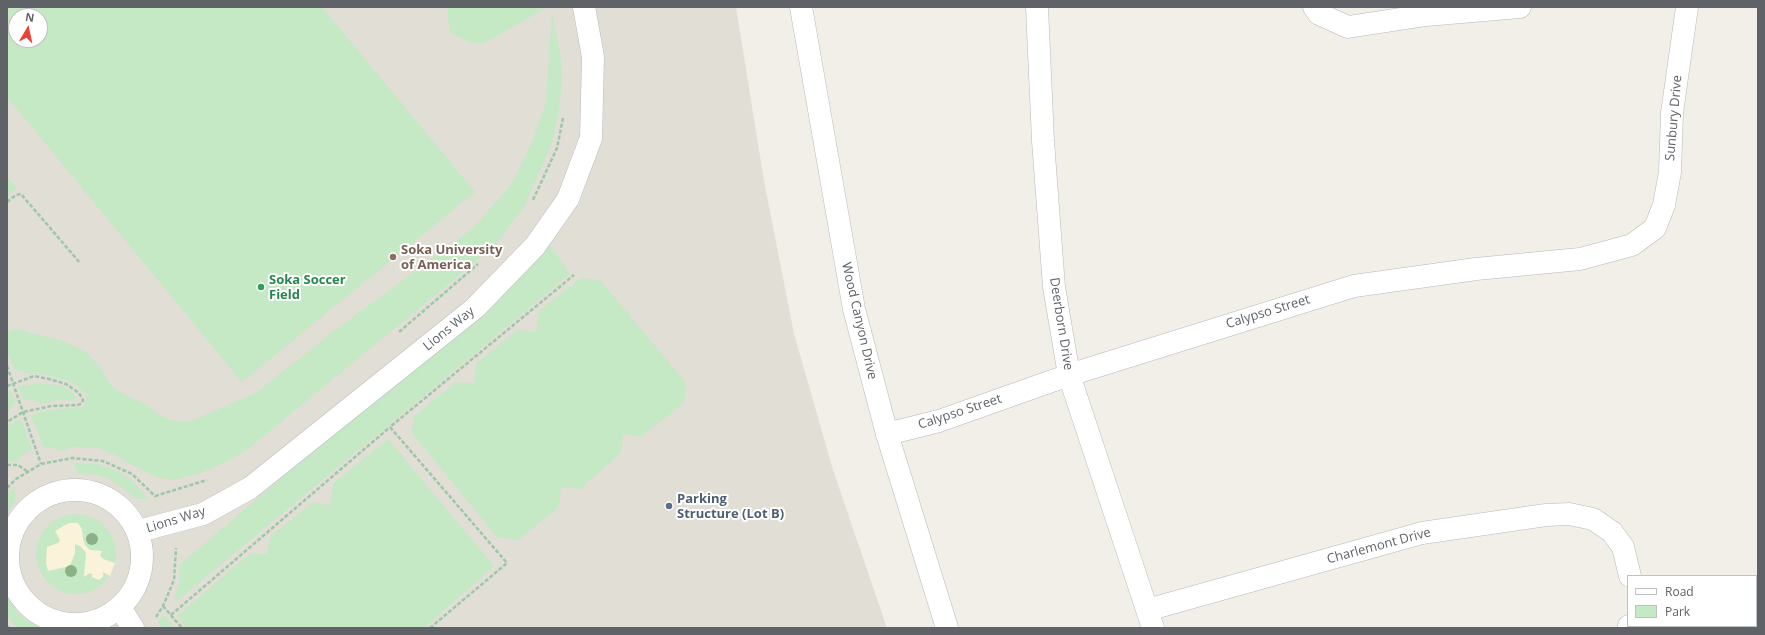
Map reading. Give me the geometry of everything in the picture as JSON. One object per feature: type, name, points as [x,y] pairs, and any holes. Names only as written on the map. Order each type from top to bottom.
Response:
[{"type":"street","name":"Lions Way","points":[[139,531],[203,514],[250,488],[475,308],[535,246],[568,199],[591,138],[593,57],[584,7]]},
{"type":"street","name":"Wood Canyon Drive","points":[[801,7],[854,309],[886,434],[947,628]]},
{"type":"street","name":"Deerborn Drive","points":[[1038,7],[1043,141],[1054,287],[1069,375],[1150,619]]},
{"type":"street","points":[[1316,10],[1348,26],[1426,15],[1520,7]]},
{"type":"street","name":"Sunbury Drive","points":[[1655,228],[1664,205],[1670,172],[1672,113],[1687,7]]},
{"type":"street","name":"Calypso Street","points":[[886,434],[939,421],[1069,375],[1354,286],[1476,270],[1580,259],[1632,245],[1655,228]]},
{"type":"street","points":[[81,489],[108,497],[126,512],[139,531],[144,560],[135,590],[120,608],[109,616],[87,624],[63,624],[42,616],[24,601],[9,573],[7,550],[18,520],[34,502],[57,491],[81,489]]},
{"type":"street","name":"Charlemont Drive","points":[[1150,619],[1422,533],[1546,515],[1569,514],[1593,519],[1612,532],[1623,547],[1630,575]]},
{"type":"street","points":[[120,608],[133,628]]},
{"type":"path","points":[[531,204],[542,183],[556,148],[563,115]]},
{"type":"path","points":[[7,202],[16,194],[21,194],[80,263]]},
{"type":"path","points":[[395,336],[478,264]]},
{"type":"path","points":[[171,615],[390,427],[574,275]]},
{"type":"path","points":[[7,366],[41,464]]},
{"type":"path","points":[[7,386],[13,382],[34,376],[66,384],[79,393],[83,400],[82,403],[78,405],[51,406],[23,412],[7,422]]},
{"type":"path","points":[[390,427],[507,563],[430,628]]},
{"type":"path","points":[[7,465],[18,465],[28,472]]},
{"type":"path","points":[[155,496],[214,477]]},
{"type":"path","points":[[163,606],[182,628]]},
{"type":"shaded area","name":"Soka University of America","points":[[7,7],[736,7],[764,181],[794,334],[833,470],[887,628],[7,628]]},
{"type":"green space","name":"Soka Soccer Field","points":[[7,7],[322,7],[475,192],[242,382],[7,97]]},
{"type":"green space","points":[[448,7],[547,7],[483,44],[469,42],[450,33]]},
{"type":"green space","points":[[552,12],[561,58],[562,78],[559,111],[552,143],[524,207],[499,240],[461,274],[249,448],[230,460],[201,473],[174,480],[156,477],[115,455],[98,448],[72,447],[63,451],[43,446],[31,416],[41,411],[83,407],[87,395],[67,380],[43,374],[29,374],[14,369],[7,351],[7,332],[16,329],[66,342],[86,352],[101,368],[111,386],[171,420],[189,422],[257,392],[333,332],[472,229],[511,185],[533,140],[546,102]]},
{"type":"green space","points":[[7,176],[17,188],[7,196]]},
{"type":"green space","points":[[548,243],[570,274],[177,601],[174,600],[180,579],[179,565],[483,308]]},
{"type":"green space","points":[[581,278],[601,281],[686,383],[684,403],[641,436],[623,434],[621,453],[580,489],[561,487],[559,507],[518,540],[497,537],[412,433],[414,416],[456,382],[474,384],[476,364],[518,330],[536,332],[539,311]]},
{"type":"green space","points":[[41,383],[62,386],[74,394],[77,398],[74,401],[63,399],[41,404],[31,399],[24,400],[18,386]]},
{"type":"green space","points":[[11,390],[15,401],[9,410],[7,417],[7,392]]},
{"type":"green space","points":[[21,419],[32,450],[24,453],[17,461],[7,461],[7,426]]},
{"type":"green space","points":[[388,439],[494,566],[424,628],[187,628],[177,616],[250,554],[267,554],[271,536],[312,503],[330,505],[333,484]]},
{"type":"green space","points":[[73,463],[97,464],[117,471],[130,479],[149,499],[137,499],[110,479],[94,474],[78,474]]},
{"type":"green space","points":[[14,487],[16,500],[7,512],[7,494]]},
{"type":"green space","points":[[76,514],[91,517],[104,526],[113,539],[116,554],[113,569],[104,582],[91,591],[76,594],[61,591],[48,582],[39,569],[36,554],[39,539],[48,526],[61,517]]},
{"type":"green space","points":[[7,596],[17,612],[40,628],[20,628],[14,624],[7,616]]},
{"type":"green space","points":[[164,615],[175,628],[162,628],[157,622]]},
{"type":"sand","points":[[69,523],[78,523],[82,529],[85,545],[90,550],[102,551],[100,555],[103,559],[115,563],[110,576],[103,572],[103,577],[99,580],[92,577],[92,574],[90,573],[84,577],[86,553],[80,546],[75,544],[75,553],[70,566],[48,571],[46,563],[47,547],[58,543],[60,540],[55,531]]},
{"type":"place","name":"Soka University of America","points":[[393,257]]},
{"type":"place","name":"Soka Soccer Field","points":[[261,287]]},
{"type":"place","name":"Parking Structure (Lot B)","points":[[669,506]]}]
